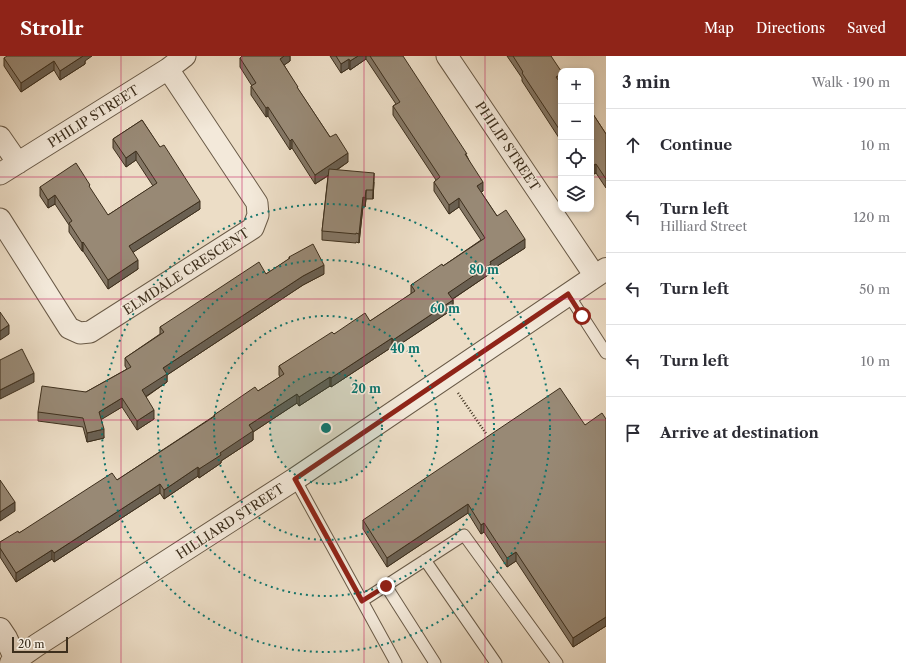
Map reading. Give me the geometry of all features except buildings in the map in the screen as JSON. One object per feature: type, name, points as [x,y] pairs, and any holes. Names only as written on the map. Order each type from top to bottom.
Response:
[{"type":"street","name":"PHILIP STREET","points":[[0,174],[168,69],[185,56]]},
{"type":"street","name":"PHILIP STREET","points":[[447,56],[601,272]]},
{"type":"street","name":"ELMDALE CRESCENT","points":[[0,218],[69,328],[80,333],[90,332],[253,228],[258,215],[257,203],[168,69]]},
{"type":"street","points":[[0,137],[18,163]]},
{"type":"street","name":"HILLIARD STREET","points":[[14,661],[295,479],[601,272]]},
{"type":"street","points":[[0,629],[6,638],[14,661]]},
{"type":"lane","points":[[568,294],[606,353]]},
{"type":"lane","points":[[295,479],[396,663]]},
{"type":"lane","points":[[362,601],[464,535],[558,663]]},
{"type":"lane","points":[[425,560],[496,663]]},
{"type":"lane","points":[[386,586],[435,663]]},
{"type":"path","points":[[448,376],[487,435]]},
{"type":"route","points":[[386,586],[362,601],[295,479],[568,294],[582,316]]}]
